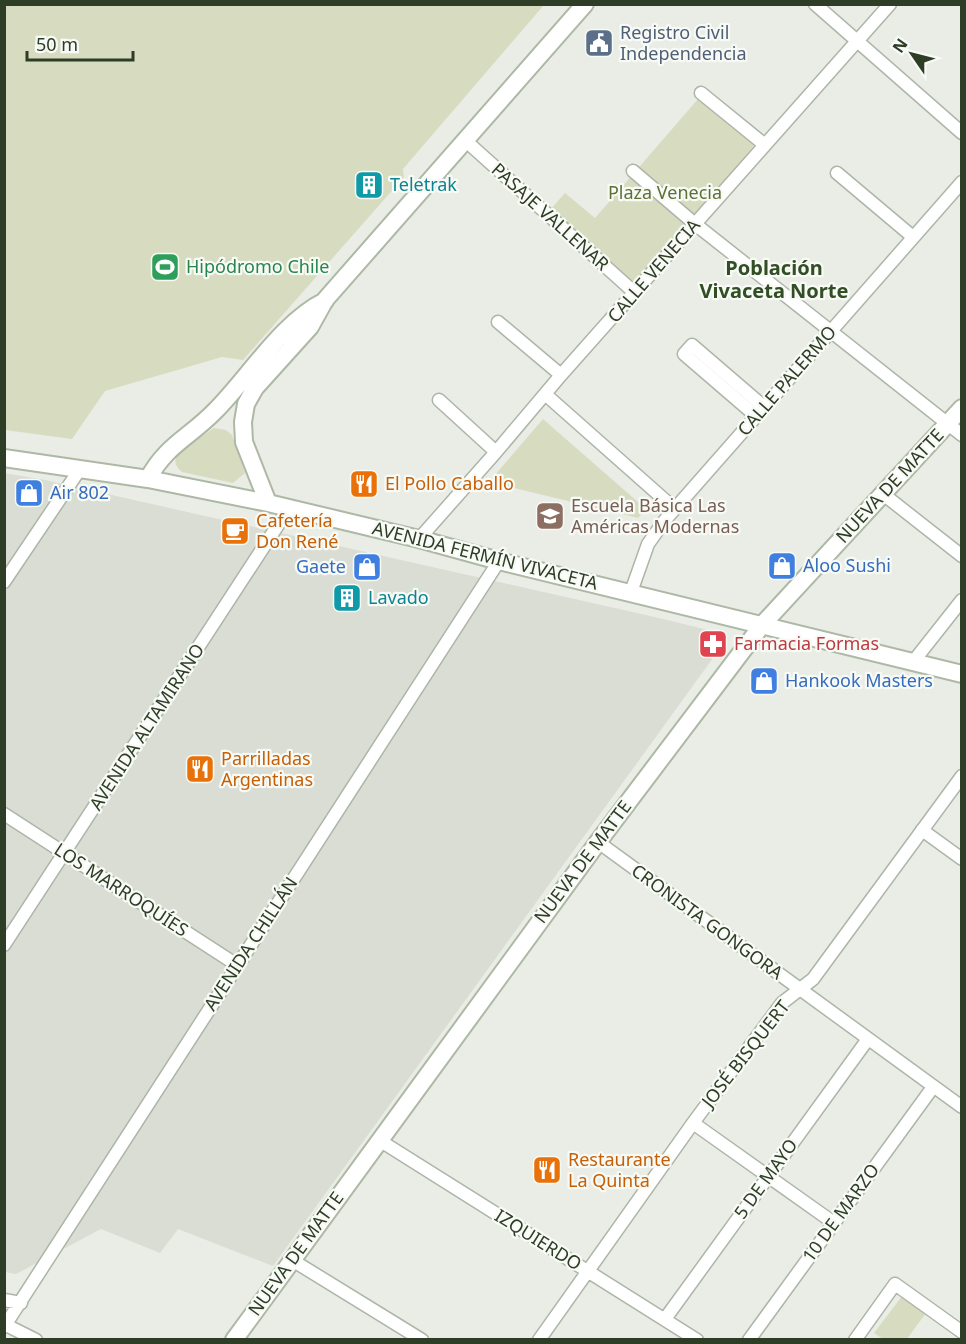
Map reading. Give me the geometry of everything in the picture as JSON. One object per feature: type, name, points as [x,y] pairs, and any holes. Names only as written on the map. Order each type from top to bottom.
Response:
[{"type":"street","points":[[268,503],[244,442],[243,422],[246,404],[255,388],[310,327],[325,300],[585,4]]},
{"type":"street","points":[[815,4],[962,133]]},
{"type":"street","name":"CALLE VENECIA","points":[[418,539],[890,4]]},
{"type":"street","points":[[701,93],[765,145]]},
{"type":"street","name":"PASAJE VALLENAR","points":[[465,141],[635,293]]},
{"type":"street","points":[[633,171],[695,224],[962,435]]},
{"type":"street","points":[[837,173],[913,237]]},
{"type":"street","name":"CALLE PALERMO","points":[[631,592],[648,544],[675,509],[962,182]]},
{"type":"street","points":[[148,479],[164,454],[216,411],[300,316],[325,300]]},
{"type":"street","points":[[498,322],[561,375]]},
{"type":"street","points":[[721,377],[760,411]]},
{"type":"street","points":[[545,394],[675,509]]},
{"type":"street","points":[[439,400],[496,452]]},
{"type":"street","name":"NUEVA DE MATTE","points":[[234,1340],[598,842],[762,625],[962,408]]},
{"type":"street","name":"AVENIDA FERMÍN VIVACETA","points":[[4,458],[148,479],[268,503],[962,674]]},
{"type":"street","points":[[4,582],[80,469]]},
{"type":"street","points":[[883,494],[962,556]]},
{"type":"street","name":"AVENIDA ALTAMIRANO","points":[[4,945],[290,508]]},
{"type":"street","name":"AVENIDA CHILLÁN","points":[[5,1326],[499,561]]},
{"type":"street","points":[[913,662],[962,600]]},
{"type":"street","name":"JOSÉ BISQUERT","points":[[539,1340],[693,1123],[782,1003],[813,979],[962,776]]},
{"type":"street","name":"LOS MARROQUÍES","points":[[4,814],[237,965]]},
{"type":"street","points":[[922,830],[962,859]]},
{"type":"street","name":"CRONISTA GONGORA","points":[[598,842],[962,1107]]},
{"type":"street","name":"5 DE MAYO","points":[[665,1319],[868,1039]]},
{"type":"street","name":"10 DE MARZO","points":[[749,1340],[933,1087]]},
{"type":"street","points":[[693,1123],[834,1223]]},
{"type":"street","name":"IZQUIERDO","points":[[379,1140],[697,1340]]},
{"type":"street","points":[[292,1260],[422,1340]]},
{"type":"street","points":[[855,1339],[895,1284],[962,1332]]},
{"type":"street","points":[[4,1300],[21,1303]]},
{"type":"street","points":[[5,1326],[36,1340]]},
{"type":"shaded area","points":[[4,473],[45,480],[659,618],[726,636],[726,640],[273,1266],[178,1229],[160,1253],[101,1229],[16,1274],[5,1272]]},
{"type":"green space","name":"Hipódromo Chile","points":[[5,4],[544,5],[403,169],[404,177],[243,360],[222,357],[105,391],[72,439],[5,430]]},
{"type":"green space","name":"Plaza Venecia","points":[[698,99],[754,143],[753,147],[638,281],[632,282],[550,210],[565,193],[595,218]]},
{"type":"green space","points":[[543,419],[646,509],[638,518],[489,482]]},
{"type":"green space","points":[[214,428],[226,430],[232,435],[245,473],[233,483],[182,472],[176,464],[177,453]]},
{"type":"green space","points":[[903,1295],[926,1313],[907,1339],[883,1339],[874,1333]]},
{"type":"place","name":"Registro Civil Independencia","points":[[599,43]]},
{"type":"place","name":"Teletrak","points":[[369,185]]},
{"type":"place","name":"Hipódromo Chile","points":[[165,267]]},
{"type":"place","name":"El Pollo Caballo","points":[[364,484]]},
{"type":"place","name":"Air 802","points":[[29,493]]},
{"type":"place","name":"Escuela Básica Las Américas Modernas","points":[[550,516]]},
{"type":"place","name":"Cafetería Don René","points":[[235,531]]},
{"type":"place","name":"Aloo Sushi","points":[[782,566]]},
{"type":"place","name":"Gaete","points":[[367,567]]},
{"type":"place","name":"Lavado","points":[[347,598]]},
{"type":"place","name":"Farmacia Formas","points":[[713,644]]},
{"type":"place","name":"Hankook Masters","points":[[764,681]]},
{"type":"place","name":"Parrilladas Argentinas","points":[[200,769]]},
{"type":"place","name":"Restaurante La Quinta","points":[[547,1170]]},
{"type":"district","name":"Población Vivaceta Norte","points":[[774,280]]}]
